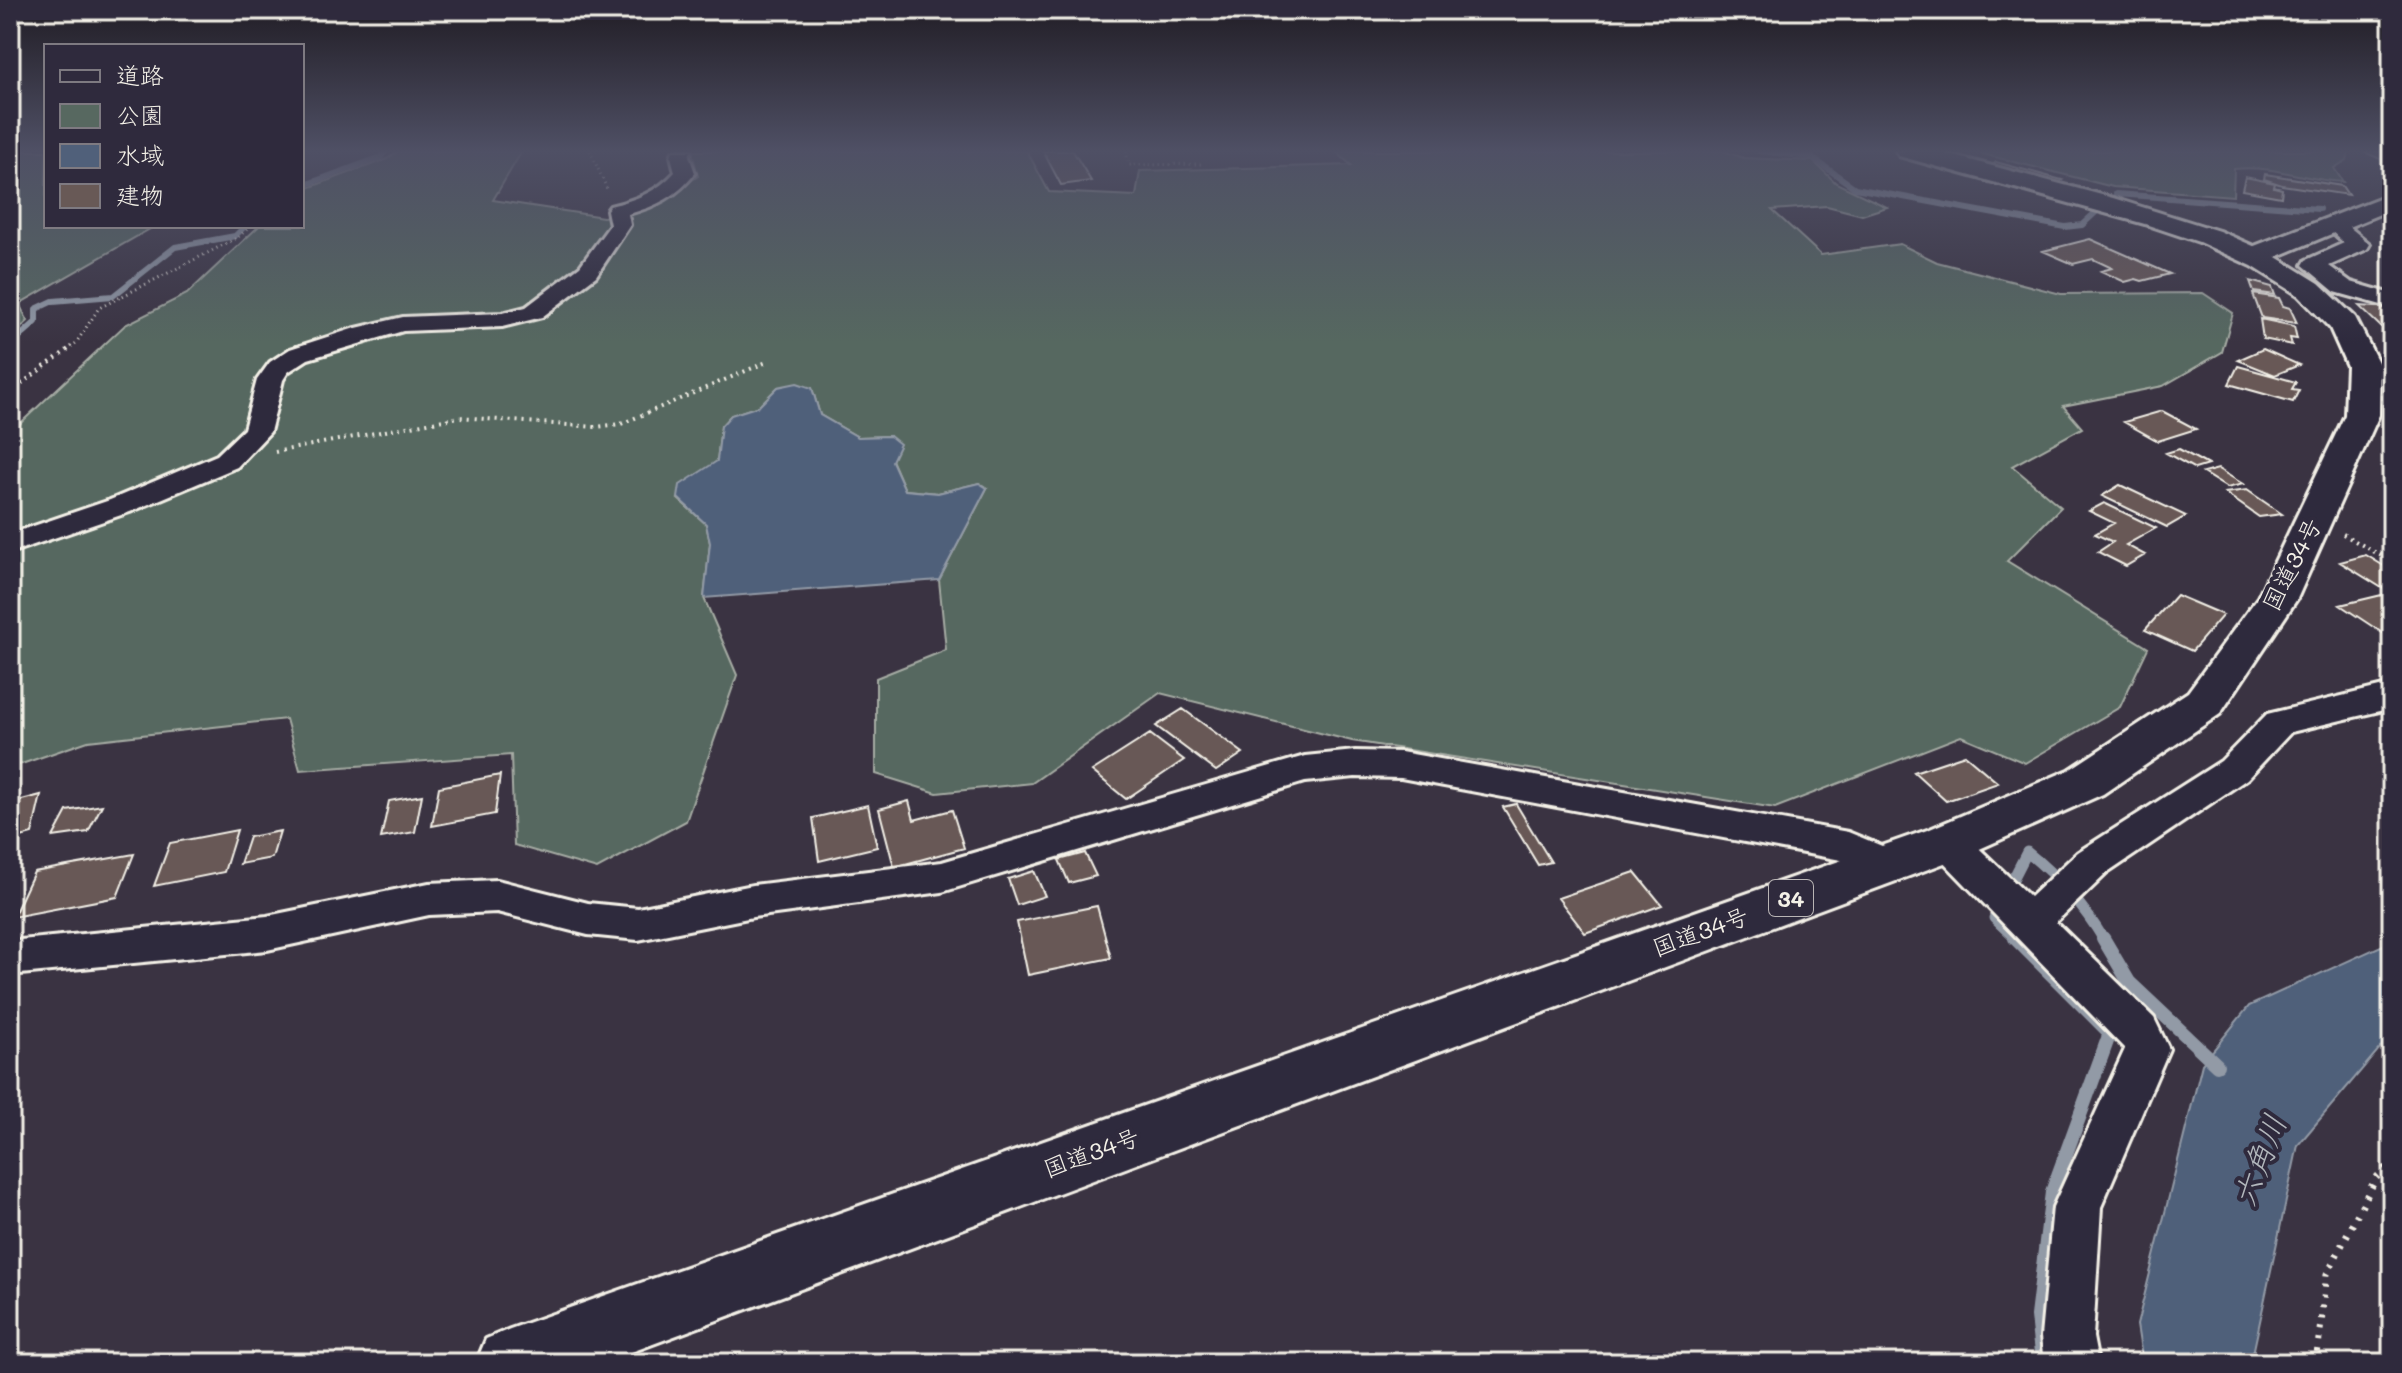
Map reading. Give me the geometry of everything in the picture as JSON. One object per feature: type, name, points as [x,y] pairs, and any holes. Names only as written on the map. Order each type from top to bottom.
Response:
[{"type":"highway","name":"国道34号","points":[[510,1363],[1948,842],[2086,782],[2204,703],[2277,599],[2362,415],[2368,393],[2365,365],[2357,343],[2338,316],[2314,292],[2254,256],[2145,215]]},
{"type":"main road","points":[[2254,256],[2358,215]]},
{"type":"street","points":[[10,544],[120,506],[227,461],[257,432],[274,374],[299,354],[403,324],[502,320],[534,312],[588,271],[620,225],[618,215]]},
{"type":"street","points":[[2335,225],[2359,244],[2314,265],[2343,287],[2392,301]]},
{"type":"street","points":[[2054,899],[2092,863],[2234,770],[2279,723],[2392,696]]},
{"type":"street","points":[[10,958],[267,933],[429,899],[497,896],[588,919],[638,924],[753,901],[942,877],[1305,769],[1355,764],[1401,765],[1848,847],[1885,864]]},
{"type":"street","points":[[1948,842],[2054,899],[2139,1031],[2147,1049],[2077,1207],[2067,1337],[2071,1363]]},
{"type":"path","points":[[10,392],[76,343],[99,308],[237,238],[249,228]]},
{"type":"path","points":[[227,461],[459,417],[595,427],[621,424],[769,361]]},
{"type":"path","points":[[2312,524],[2349,535],[2392,562]]},
{"type":"path","points":[[2316,1363],[2327,1274],[2376,1178],[2392,1162]]},
{"type":"green space","points":[[10,215],[44,215],[44,228],[152,228],[19,304],[28,321],[10,338]]},
{"type":"green space","points":[[304,215],[1778,215],[1821,255],[1900,244],[1937,262],[2061,294],[2203,293],[2233,313],[2222,352],[2163,386],[2063,406],[2082,428],[2012,466],[2061,507],[2007,561],[2148,648],[2120,707],[2025,763],[1961,736],[1775,808],[1352,741],[1160,693],[1032,783],[937,793],[876,774],[876,678],[946,650],[939,580],[987,488],[979,483],[938,493],[905,490],[892,460],[890,436],[858,437],[820,415],[812,388],[778,387],[759,406],[731,415],[721,426],[717,461],[678,499],[706,524],[710,543],[704,598],[737,675],[686,821],[597,869],[514,845],[511,755],[300,770],[286,719],[88,741],[10,768],[10,433],[125,325],[187,294],[257,228],[304,228]]},
{"type":"water","points":[[797,383],[812,388],[820,415],[858,437],[890,436],[900,444],[892,461],[905,490],[938,493],[979,483],[987,488],[939,580],[704,598],[710,543],[706,524],[678,498],[680,485],[717,461],[721,426],[731,415],[759,406],[778,387]]},
{"type":"water","name":"六角川","points":[[2392,941],[2392,1038],[2385,1042],[2298,1145],[2251,1363],[2143,1363],[2137,1325],[2202,1064],[2249,1006]]},
{"type":"building","points":[[2090,239],[2170,274],[2125,282],[2101,271],[2112,268],[2093,259],[2073,264],[2043,251]]},
{"type":"building","points":[[2250,281],[2272,287],[2275,295],[2254,292]]},
{"type":"building","points":[[2253,294],[2279,298],[2283,306],[2290,308],[2297,323],[2262,318]]},
{"type":"building","points":[[2359,306],[2392,308],[2392,327],[2381,327]]},
{"type":"building","points":[[2260,319],[2294,326],[2297,339],[2290,338],[2292,345],[2263,339]]},
{"type":"building","points":[[2263,349],[2299,365],[2275,375],[2238,360]]},
{"type":"building","points":[[2238,366],[2296,382],[2292,389],[2299,390],[2293,402],[2229,384]]},
{"type":"building","points":[[2162,411],[2196,429],[2158,441],[2124,422]]},
{"type":"building","points":[[2179,449],[2208,465],[2195,469],[2166,453]]},
{"type":"building","points":[[2218,469],[2243,484],[2227,488],[2203,473]]},
{"type":"building","points":[[2120,485],[2186,516],[2167,527],[2102,496]]},
{"type":"building","points":[[2247,490],[2282,514],[2259,517],[2225,493]]},
{"type":"building","points":[[2104,503],[2156,528],[2126,545],[2145,555],[2126,566],[2098,552],[2113,542],[2095,534],[2114,523],[2089,511]]},
{"type":"building","points":[[2366,555],[2392,571],[2392,634],[2387,636],[2340,605],[2390,593],[2340,562]]},
{"type":"building","points":[[2176,595],[2223,615],[2192,651],[2145,630]]},
{"type":"building","points":[[1183,709],[1243,753],[1216,771],[1156,726]]},
{"type":"building","points":[[1150,734],[1184,760],[1126,799],[1092,771]]},
{"type":"building","points":[[1965,755],[1998,783],[1946,801],[1914,772]]},
{"type":"building","points":[[500,775],[495,814],[432,826],[439,787]]},
{"type":"building","points":[[41,795],[32,834],[10,840],[10,803]]},
{"type":"building","points":[[422,795],[415,832],[381,838],[389,801]]},
{"type":"building","points":[[909,801],[914,820],[952,810],[964,848],[894,867],[879,809]]},
{"type":"building","points":[[1516,804],[1551,862],[1538,865],[1503,807]]},
{"type":"building","points":[[102,805],[88,832],[53,837],[67,811]]},
{"type":"building","points":[[868,805],[877,847],[819,861],[813,818]]},
{"type":"building","points":[[237,830],[224,872],[154,886],[170,843]]},
{"type":"building","points":[[280,831],[272,858],[240,864],[249,837]]},
{"type":"building","points":[[1085,853],[1096,876],[1069,883],[1059,860]]},
{"type":"building","points":[[134,854],[117,897],[13,917],[34,872]]},
{"type":"building","points":[[1034,871],[1045,896],[1017,905],[1008,879]]},
{"type":"building","points":[[1635,872],[1662,905],[1585,933],[1558,898]]},
{"type":"building","points":[[1097,906],[1111,958],[1028,975],[1017,922]]},
{"type":"waterway","points":[[2001,215],[2065,227],[2082,225],[2093,215]]},
{"type":"waterway","points":[[10,345],[36,322],[36,309],[53,301],[113,296],[175,247],[235,236],[243,228]]},
{"type":"waterway","points":[[2011,883],[2027,852],[2070,893],[2104,940]]},
{"type":"waterway","points":[[1994,918],[2017,940]]},
{"type":"waterway","points":[[2103,938],[2129,982],[2217,1065]]},
{"type":"waterway","points":[[2017,940],[2110,1033],[2052,1192],[2037,1316],[2042,1363]]}]
